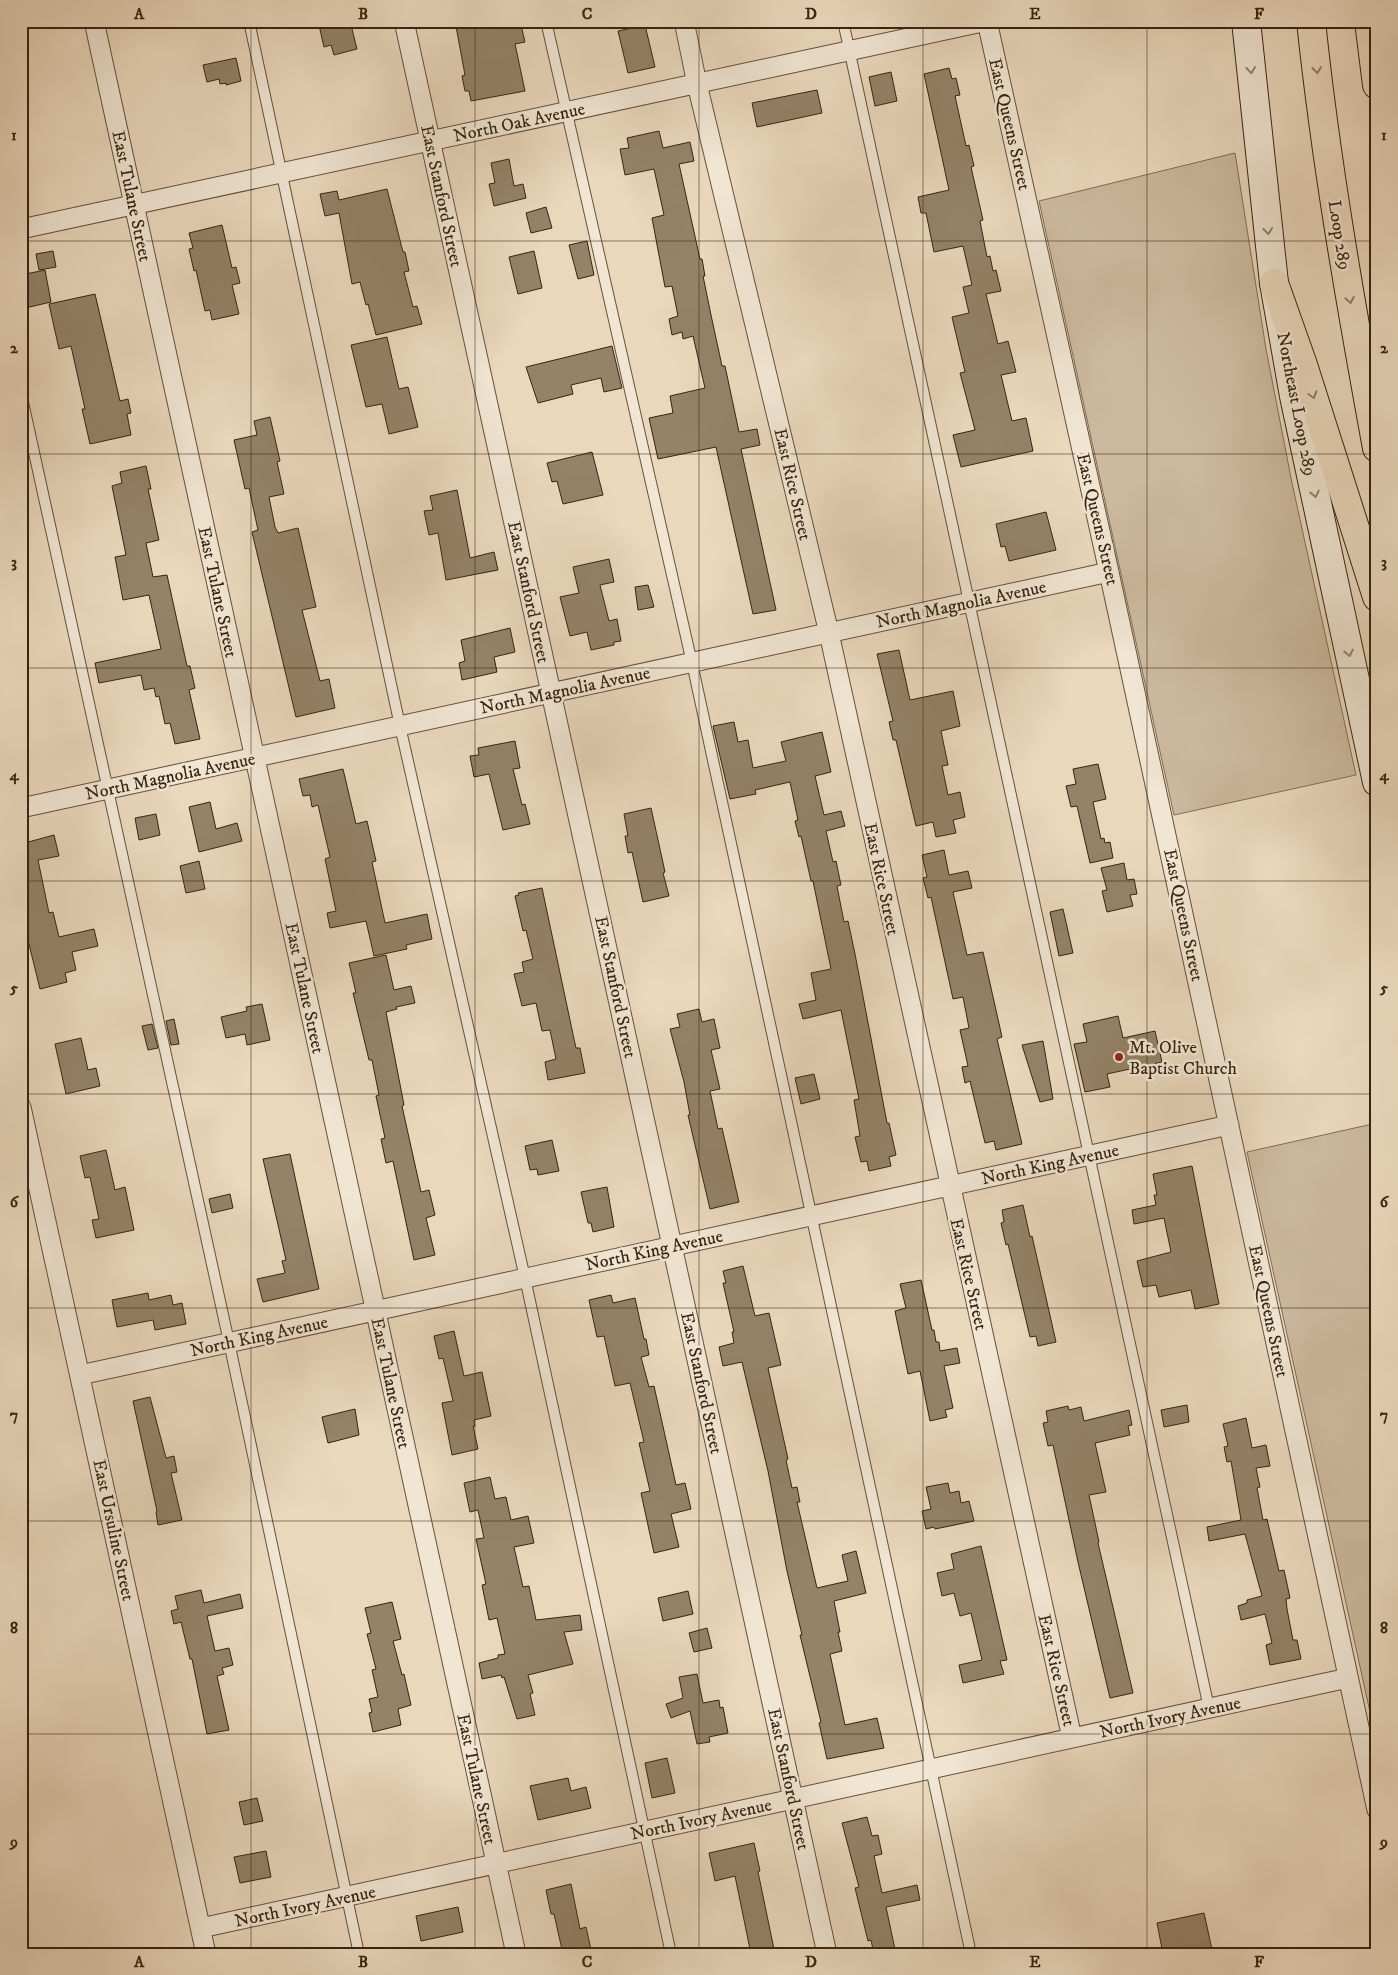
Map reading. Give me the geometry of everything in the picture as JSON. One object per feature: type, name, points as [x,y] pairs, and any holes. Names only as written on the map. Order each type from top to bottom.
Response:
[{"type":"highway","name":"Loop 289","points":[[1311,21],[1325,137],[1346,277],[1377,448]]},
{"type":"highway","points":[[1369,21],[1377,85]]},
{"type":"highway","points":[[1274,283],[1303,365],[1377,597]]},
{"type":"main road","name":"Northeast Loop 289","points":[[1246,21],[1274,283],[1296,406],[1377,782]]},
{"type":"street","name":"East Tulane Street","points":[[94,21],[516,1954]]},
{"type":"street","name":"East Stanford Street","points":[[404,21],[827,1954]]},
{"type":"street","name":"East Rice Street","points":[[684,21],[697,84],[828,633],[1072,1738]]},
{"type":"street","name":"North Oak Avenue","points":[[21,229],[987,21]]},
{"type":"street","name":"East Queens Street","points":[[987,21],[1110,572],[1377,1810]]},
{"type":"street","name":"North Magnolia Avenue","points":[[21,808],[1110,572]]},
{"type":"street","name":"East Ursuline Street","points":[[21,1107],[206,1954]]},
{"type":"street","name":"North King Avenue","points":[[80,1375],[1229,1126]]},
{"type":"street","name":"North Ivory Avenue","points":[[201,1928],[1348,1678]]},
{"type":"lane","points":[[249,21],[400,726],[525,1278],[671,1954]]},
{"type":"lane","points":[[546,21],[692,662],[971,1954]]},
{"type":"lane","points":[[843,21],[1208,1708]]},
{"type":"lane","points":[[21,393],[230,1342],[359,1954]]},
{"type":"shaded area","points":[[1235,153],[1266,349],[1292,483],[1356,775],[1174,815],[1039,201]]},
{"type":"shaded area","points":[[1377,1123],[1377,1744],[1247,1152]]},
{"type":"building","points":[[318,21],[350,21],[357,49],[334,55],[331,45],[324,47]]},
{"type":"building","points":[[455,21],[520,21],[525,42],[515,44],[525,91],[471,101],[469,91],[465,91],[462,76],[465,75]]},
{"type":"building","points":[[645,25],[655,67],[628,73],[618,31]]},
{"type":"building","points":[[236,58],[241,81],[226,85],[226,83],[220,84],[219,79],[207,82],[203,65]]},
{"type":"building","points":[[949,68],[952,79],[956,78],[960,95],[955,96],[966,146],[969,145],[974,166],[971,167],[983,220],[980,221],[987,257],[990,256],[993,271],[996,270],[1001,291],[986,294],[998,344],[1008,341],[1016,372],[1001,375],[1012,421],[1026,418],[1033,451],[961,467],[953,435],[975,430],[960,373],[965,372],[952,317],[969,313],[963,287],[972,285],[963,246],[934,252],[926,213],[921,213],[918,197],[949,190],[924,74]]},
{"type":"building","points":[[891,72],[897,101],[875,106],[869,77]]},
{"type":"building","points":[[817,90],[822,113],[757,127],[752,103]]},
{"type":"building","points":[[659,131],[663,148],[690,142],[694,161],[679,164],[700,259],[702,259],[705,276],[703,276],[722,366],[725,366],[739,432],[757,429],[760,445],[741,449],[776,610],[753,614],[716,447],[658,459],[649,418],[673,413],[670,396],[705,388],[693,336],[683,339],[682,332],[672,335],[669,319],[678,316],[672,286],[665,287],[652,218],[664,215],[654,169],[625,175],[620,149],[629,148],[627,138]]},
{"type":"building","points":[[509,159],[514,186],[523,184],[526,198],[494,206],[489,184],[495,183],[491,163]]},
{"type":"building","points":[[387,189],[403,252],[405,252],[409,271],[404,272],[413,307],[417,306],[422,324],[376,335],[360,282],[352,284],[339,213],[325,216],[320,194],[337,191],[339,200]]},
{"type":"building","points":[[546,207],[552,228],[531,233],[526,213]]},
{"type":"building","points":[[222,225],[232,268],[236,267],[240,283],[232,285],[239,314],[212,320],[210,310],[205,311],[196,270],[194,271],[189,249],[193,248],[189,233]]},
{"type":"building","points":[[587,241],[594,275],[578,279],[569,245]]},
{"type":"building","points":[[53,251],[56,267],[39,270],[36,254]]},
{"type":"building","points":[[534,251],[542,288],[518,294],[509,257]]},
{"type":"building","points":[[45,270],[51,302],[21,309],[21,275]]},
{"type":"building","points":[[95,294],[120,401],[128,399],[131,413],[127,414],[131,435],[90,444],[82,409],[85,409],[71,346],[59,349],[49,304]]},
{"type":"building","points":[[387,337],[399,389],[408,387],[418,427],[389,434],[382,404],[366,407],[351,345]]},
{"type":"building","points":[[612,346],[622,388],[604,392],[601,378],[571,385],[573,394],[538,403],[526,367]]},
{"type":"building","points":[[270,417],[280,461],[277,462],[284,494],[269,497],[275,527],[278,533],[298,528],[316,607],[302,610],[320,681],[329,679],[335,708],[296,717],[252,532],[258,530],[249,488],[245,489],[234,440],[257,435],[254,421]]},
{"type":"building","points":[[592,452],[603,495],[563,504],[557,481],[552,482],[547,463]]},
{"type":"building","points":[[146,466],[151,489],[148,489],[159,540],[146,543],[153,577],[167,575],[187,666],[190,666],[195,688],[189,690],[200,739],[175,744],[170,723],[165,724],[159,696],[156,697],[154,688],[144,690],[141,675],[99,683],[95,663],[161,649],[149,595],[123,600],[115,557],[126,555],[112,486],[122,483],[120,472]]},
{"type":"building","points":[[457,490],[470,558],[494,552],[498,570],[446,580],[438,533],[429,535],[424,511],[433,510],[430,496]]},
{"type":"building","points":[[1046,512],[1056,550],[1009,561],[1005,546],[1001,547],[996,524]]},
{"type":"building","points":[[609,559],[614,582],[600,585],[609,621],[617,619],[621,641],[614,642],[614,645],[591,650],[587,632],[570,636],[560,597],[579,593],[573,567]]},
{"type":"building","points":[[648,585],[654,607],[638,610],[635,587]]},
{"type":"building","points":[[510,628],[515,652],[494,657],[497,672],[462,680],[459,663],[465,661],[461,640]]},
{"type":"building","points":[[899,650],[910,700],[953,691],[960,726],[941,731],[948,765],[942,766],[948,795],[960,792],[965,817],[953,820],[956,833],[936,837],[933,822],[916,826],[896,740],[893,740],[889,722],[893,721],[877,654]]},
{"type":"building","points":[[734,722],[738,742],[748,740],[753,768],[786,761],[781,742],[822,732],[831,772],[815,776],[824,815],[841,811],[845,826],[826,831],[833,862],[836,861],[841,885],[837,886],[844,922],[848,921],[887,1123],[889,1123],[896,1155],[889,1157],[891,1166],[869,1171],[867,1161],[861,1162],[855,1137],[860,1136],[854,1100],[859,1099],[841,1010],[803,1019],[799,1004],[816,1000],[811,973],[831,969],[813,881],[811,881],[801,836],[799,837],[795,821],[798,820],[790,782],[755,790],[756,794],[730,799],[713,726]]},
{"type":"building","points":[[515,741],[520,768],[513,769],[522,805],[525,804],[530,824],[503,830],[489,774],[474,777],[470,756],[479,755],[478,748]]},
{"type":"building","points":[[1098,764],[1106,799],[1093,802],[1101,839],[1104,838],[1105,843],[1110,842],[1113,858],[1090,863],[1077,806],[1071,807],[1066,786],[1076,784],[1073,769]]},
{"type":"building","points":[[343,769],[356,824],[367,821],[376,861],[372,862],[385,923],[427,914],[432,939],[406,945],[407,949],[374,956],[366,921],[330,928],[327,913],[336,911],[325,859],[330,857],[318,805],[312,807],[310,795],[303,796],[299,779]]},
{"type":"building","points":[[210,802],[216,829],[237,823],[242,841],[199,852],[189,807]]},
{"type":"building","points":[[651,808],[669,896],[643,902],[632,852],[628,853],[625,836],[628,836],[624,814]]},
{"type":"building","points":[[156,814],[160,835],[139,840],[135,818]]},
{"type":"building","points":[[54,835],[59,856],[38,860],[49,913],[53,912],[59,937],[94,929],[98,946],[72,952],[76,970],[65,973],[67,982],[40,989],[28,940],[21,942],[21,844]]},
{"type":"building","points":[[944,850],[949,875],[968,871],[972,888],[953,892],[967,955],[983,952],[1002,1037],[997,1039],[1022,1144],[996,1150],[994,1141],[985,1143],[970,1081],[965,1083],[962,1067],[968,1066],[960,1030],[969,1028],[963,997],[953,999],[931,897],[928,898],[923,878],[927,877],[922,855]]},
{"type":"building","points":[[199,861],[205,889],[186,893],[180,866]]},
{"type":"building","points":[[1124,863],[1127,880],[1134,879],[1137,894],[1130,895],[1133,906],[1107,912],[1102,891],[1107,890],[1101,868]]},
{"type":"building","points":[[542,888],[576,1048],[580,1048],[585,1073],[548,1080],[545,1062],[556,1059],[550,1030],[542,1031],[536,1003],[522,1006],[514,974],[524,972],[522,962],[533,959],[526,930],[523,931],[515,896],[519,895],[518,893]]},
{"type":"building","points":[[1063,909],[1073,953],[1059,956],[1050,912]]},
{"type":"building","points":[[386,955],[394,990],[411,986],[415,1003],[396,1007],[397,1009],[386,1012],[404,1105],[402,1106],[421,1192],[429,1190],[435,1215],[426,1218],[435,1255],[414,1260],[393,1161],[386,1163],[381,1139],[385,1138],[376,1096],[379,1095],[372,1060],[369,1060],[353,993],[356,993],[349,963]]},
{"type":"building","points":[[262,1004],[270,1040],[247,1045],[245,1034],[226,1038],[221,1017],[247,1011],[246,1007]]},
{"type":"building","points":[[699,1009],[702,1022],[714,1019],[720,1048],[711,1050],[720,1089],[710,1091],[718,1129],[722,1128],[739,1202],[710,1209],[688,1115],[690,1115],[684,1082],[670,1029],[680,1027],[677,1014]]},
{"type":"building","name":"Mt. Olive Baptist Church","points":[[1118,1016],[1123,1038],[1155,1031],[1162,1062],[1107,1074],[1110,1087],[1085,1092],[1074,1044],[1087,1042],[1083,1024]]},
{"type":"building","points":[[174,1019],[179,1044],[171,1045],[166,1021]]},
{"type":"building","points":[[152,1024],[158,1048],[148,1050],[142,1026]]},
{"type":"building","points":[[81,1038],[88,1070],[96,1068],[100,1086],[66,1094],[55,1044]]},
{"type":"building","points":[[1043,1041],[1053,1099],[1040,1102],[1022,1045]]},
{"type":"building","points":[[814,1074],[820,1099],[801,1104],[795,1078]]},
{"type":"building","points":[[552,1140],[559,1171],[538,1175],[537,1169],[530,1170],[525,1146]]},
{"type":"building","points":[[106,1150],[115,1190],[125,1187],[134,1230],[96,1238],[92,1220],[99,1219],[90,1177],[85,1178],[80,1156]]},
{"type":"building","points":[[290,1154],[319,1289],[263,1302],[257,1279],[285,1273],[282,1261],[286,1260],[263,1159]]},
{"type":"building","points":[[1192,1166],[1219,1304],[1195,1309],[1191,1290],[1159,1297],[1156,1285],[1143,1287],[1137,1261],[1171,1252],[1164,1218],[1134,1224],[1132,1210],[1156,1205],[1154,1195],[1157,1195],[1153,1174]]},
{"type":"building","points":[[607,1187],[614,1227],[593,1232],[591,1223],[588,1223],[581,1192]]},
{"type":"building","points":[[230,1194],[233,1208],[212,1213],[209,1199]]},
{"type":"building","points":[[1023,1205],[1056,1342],[1038,1346],[1036,1336],[1030,1337],[1008,1244],[1006,1245],[1001,1223],[1004,1222],[1002,1210]]},
{"type":"building","points":[[743,1266],[755,1316],[769,1313],[781,1365],[768,1368],[788,1459],[786,1460],[792,1488],[797,1487],[800,1502],[797,1502],[817,1588],[848,1581],[842,1555],[856,1551],[866,1593],[834,1601],[842,1651],[830,1654],[845,1725],[877,1718],[884,1748],[827,1759],[819,1723],[821,1722],[800,1635],[802,1635],[787,1571],[768,1471],[742,1362],[723,1366],[719,1347],[734,1343],[732,1332],[734,1332],[723,1283],[726,1283],[723,1271]]},
{"type":"building","points":[[921,1280],[932,1330],[934,1330],[936,1342],[939,1342],[940,1351],[957,1348],[960,1363],[944,1366],[953,1408],[945,1410],[947,1417],[930,1421],[920,1371],[908,1374],[895,1311],[906,1308],[900,1284]]},
{"type":"building","points":[[148,1293],[149,1300],[171,1295],[173,1305],[182,1303],[186,1324],[155,1330],[153,1320],[117,1327],[112,1300]]},
{"type":"building","points":[[611,1295],[613,1303],[635,1298],[649,1355],[641,1357],[649,1387],[654,1386],[676,1485],[685,1483],[691,1509],[671,1514],[679,1547],[654,1553],[641,1493],[650,1491],[639,1443],[644,1442],[630,1383],[615,1386],[604,1336],[597,1337],[589,1300]]},
{"type":"building","points":[[454,1331],[464,1376],[482,1372],[491,1416],[474,1420],[475,1426],[473,1426],[478,1449],[452,1455],[442,1403],[453,1401],[443,1358],[439,1359],[434,1336]]},
{"type":"building","points":[[150,1397],[166,1458],[174,1456],[177,1472],[171,1473],[182,1520],[158,1525],[157,1511],[133,1401]]},
{"type":"building","points":[[1187,1405],[1189,1422],[1164,1427],[1161,1410]]},
{"type":"building","points":[[1068,1406],[1069,1410],[1081,1407],[1084,1421],[1129,1410],[1132,1425],[1128,1426],[1130,1435],[1095,1443],[1106,1492],[1089,1495],[1098,1543],[1133,1693],[1110,1698],[1053,1445],[1048,1446],[1043,1423],[1048,1422],[1046,1411]]},
{"type":"building","points":[[355,1409],[359,1435],[328,1443],[322,1417]]},
{"type":"building","points":[[1246,1418],[1252,1448],[1266,1445],[1270,1466],[1256,1468],[1260,1487],[1257,1488],[1263,1520],[1267,1519],[1279,1571],[1284,1570],[1290,1598],[1286,1599],[1287,1609],[1293,1640],[1297,1640],[1301,1659],[1270,1665],[1266,1645],[1272,1643],[1265,1614],[1241,1620],[1238,1606],[1247,1603],[1247,1600],[1262,1596],[1245,1534],[1209,1541],[1207,1527],[1241,1520],[1231,1461],[1227,1462],[1224,1447],[1228,1446],[1223,1424]]},
{"type":"building","points":[[490,1477],[495,1499],[506,1497],[511,1520],[528,1516],[534,1543],[514,1547],[523,1587],[529,1586],[536,1620],[580,1615],[582,1630],[564,1632],[573,1664],[528,1675],[533,1693],[530,1694],[535,1715],[517,1719],[504,1677],[502,1678],[501,1675],[482,1679],[479,1663],[505,1654],[497,1618],[489,1620],[482,1585],[486,1584],[476,1539],[484,1538],[478,1510],[470,1512],[464,1483]]},
{"type":"building","points":[[948,1483],[950,1493],[959,1491],[961,1503],[969,1501],[974,1521],[926,1529],[922,1511],[931,1509],[926,1487]]},
{"type":"building","points":[[981,1546],[1007,1660],[1000,1661],[1004,1674],[963,1683],[959,1665],[982,1660],[971,1613],[960,1616],[954,1593],[942,1596],[937,1573],[954,1569],[951,1554]]},
{"type":"building","points":[[201,1590],[204,1603],[240,1594],[243,1608],[207,1616],[215,1651],[229,1648],[233,1665],[222,1668],[224,1674],[217,1676],[229,1730],[207,1734],[192,1659],[190,1659],[181,1622],[174,1624],[171,1611],[178,1609],[175,1596]]},
{"type":"building","points":[[688,1591],[693,1614],[663,1621],[658,1598]]},
{"type":"building","points":[[392,1602],[401,1639],[393,1641],[402,1675],[404,1674],[411,1705],[398,1709],[401,1725],[373,1732],[369,1713],[372,1712],[369,1699],[378,1697],[372,1670],[376,1669],[367,1634],[371,1633],[365,1608]]},
{"type":"building","points":[[707,1628],[712,1648],[694,1652],[689,1633]]},
{"type":"building","points":[[697,1674],[703,1703],[719,1700],[720,1708],[723,1707],[728,1733],[709,1737],[710,1742],[697,1744],[690,1711],[671,1718],[666,1704],[683,1698],[679,1677]]},
{"type":"building","points":[[667,1758],[675,1793],[652,1798],[645,1763]]},
{"type":"building","points":[[568,1778],[571,1791],[586,1787],[591,1808],[538,1820],[530,1786]]},
{"type":"building","points":[[257,1798],[263,1821],[244,1825],[239,1802]]},
{"type":"building","points":[[867,1817],[872,1836],[878,1835],[882,1854],[874,1856],[882,1893],[917,1885],[920,1900],[886,1907],[896,1954],[874,1954],[871,1940],[868,1941],[855,1888],[859,1887],[842,1823]]},
{"type":"building","points":[[754,1843],[775,1954],[751,1954],[735,1876],[715,1881],[709,1853]]},
{"type":"building","points":[[266,1851],[271,1877],[240,1883],[234,1857]]},
{"type":"building","points":[[571,1884],[580,1929],[586,1927],[592,1954],[563,1954],[554,1914],[551,1914],[546,1890]]},
{"type":"building","points":[[458,1907],[463,1932],[421,1941],[416,1916]]},
{"type":"building","points":[[1204,1913],[1213,1954],[1163,1954],[1157,1923]]},
{"type":"place","name":"Mt. Olive Baptist Church","points":[[1119,1057]]}]
